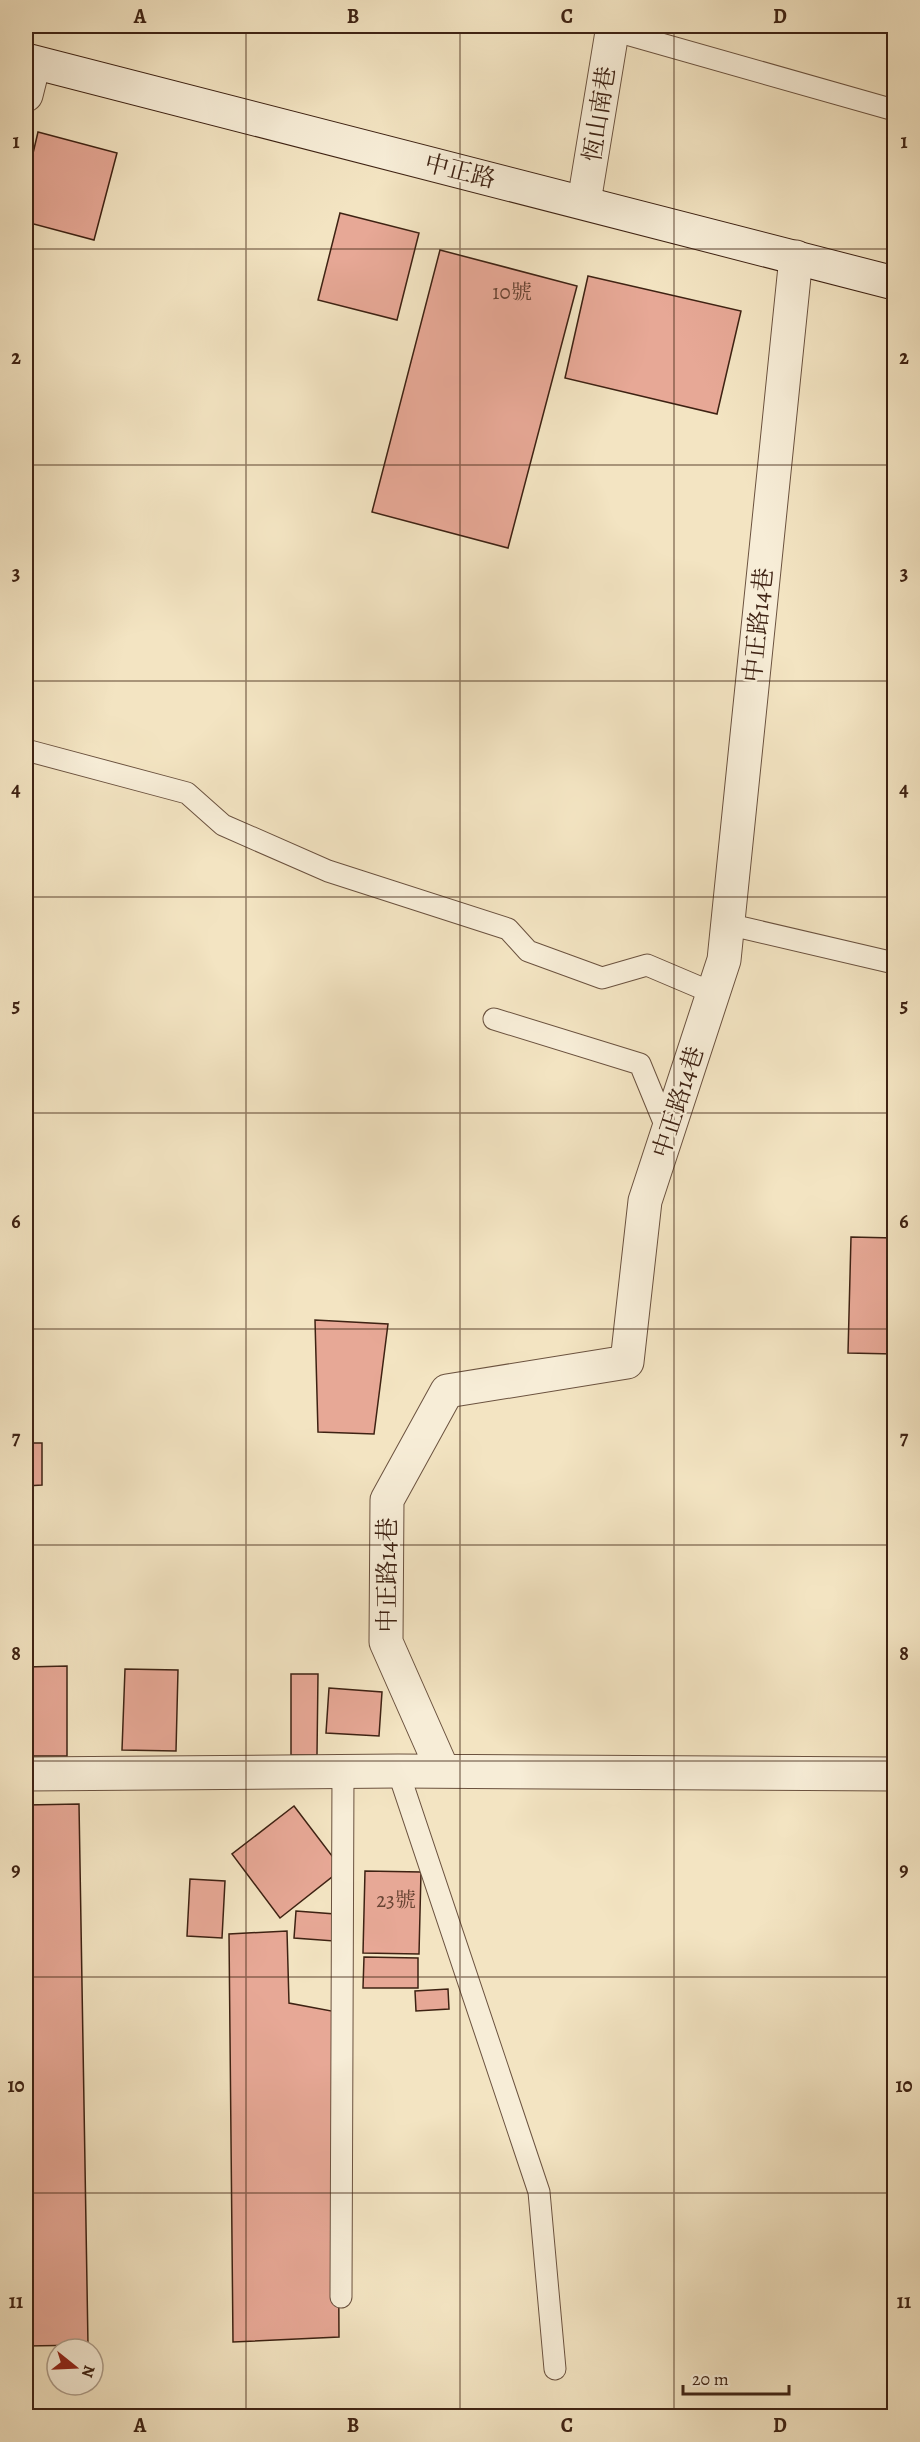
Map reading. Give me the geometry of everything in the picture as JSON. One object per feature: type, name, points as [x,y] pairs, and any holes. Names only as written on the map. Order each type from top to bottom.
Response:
[{"type":"street","name":"恆山南巷","points":[[584,202],[608,27]]},
{"type":"street","name":"中正路","points":[[30,62],[894,283]]},
{"type":"street","points":[[26,95],[30,62]]},
{"type":"street","name":"中正路14巷","points":[[443,1771],[386,1642],[387,1500],[447,1391],[627,1362],[645,1201],[724,960],[796,257]]},
{"type":"street","points":[[26,1774],[443,1771],[894,1774]]},
{"type":"lane","points":[[608,27],[894,110]]},
{"type":"lane","points":[[26,750],[187,793],[223,825],[328,871],[508,929],[528,951],[602,978],[647,965],[713,993]]},
{"type":"lane","points":[[727,924],[894,963]]},
{"type":"lane","points":[[494,1019],[640,1064],[668,1132]]},
{"type":"lane","points":[[398,1771],[539,2192],[555,2369]]},
{"type":"lane","points":[[341,2297],[343,1772]]},
{"type":"building","points":[[38,132],[117,153],[94,240],[26,222],[26,183]]},
{"type":"building","points":[[340,213],[419,233],[397,320],[318,300]]},
{"type":"building","points":[[440,250],[577,286],[508,548],[372,512]]},
{"type":"building","points":[[588,276],[741,311],[717,414],[565,378]]},
{"type":"building","points":[[851,1237],[894,1238],[894,1354],[848,1353]]},
{"type":"building","points":[[315,1320],[388,1324],[374,1434],[318,1432]]},
{"type":"building","points":[[26,1443],[42,1443],[42,1485],[26,1486]]},
{"type":"building","points":[[67,1666],[67,1756],[26,1756],[26,1667]]},
{"type":"building","points":[[125,1669],[178,1670],[176,1751],[122,1750]]},
{"type":"building","points":[[291,1674],[318,1674],[317,1755],[291,1755]]},
{"type":"building","points":[[329,1688],[382,1692],[379,1736],[326,1733]]},
{"type":"building","points":[[79,1804],[88,2337],[45,2337],[45,2346],[26,2346],[26,1805]]},
{"type":"building","points":[[294,1806],[342,1869],[280,1918],[232,1854]]},
{"type":"building","points":[[365,1871],[421,1872],[419,1954],[363,1953]]},
{"type":"building","points":[[190,1879],[225,1881],[222,1938],[187,1936]]},
{"type":"building","points":[[296,1911],[335,1914],[334,1941],[294,1938]]},
{"type":"building","points":[[287,1931],[289,2003],[337,2012],[339,2337],[233,2342],[229,1934]]},
{"type":"building","points":[[364,1957],[418,1958],[418,1988],[363,1988]]},
{"type":"building","points":[[448,1989],[449,2009],[416,2011],[415,1991]]}]
